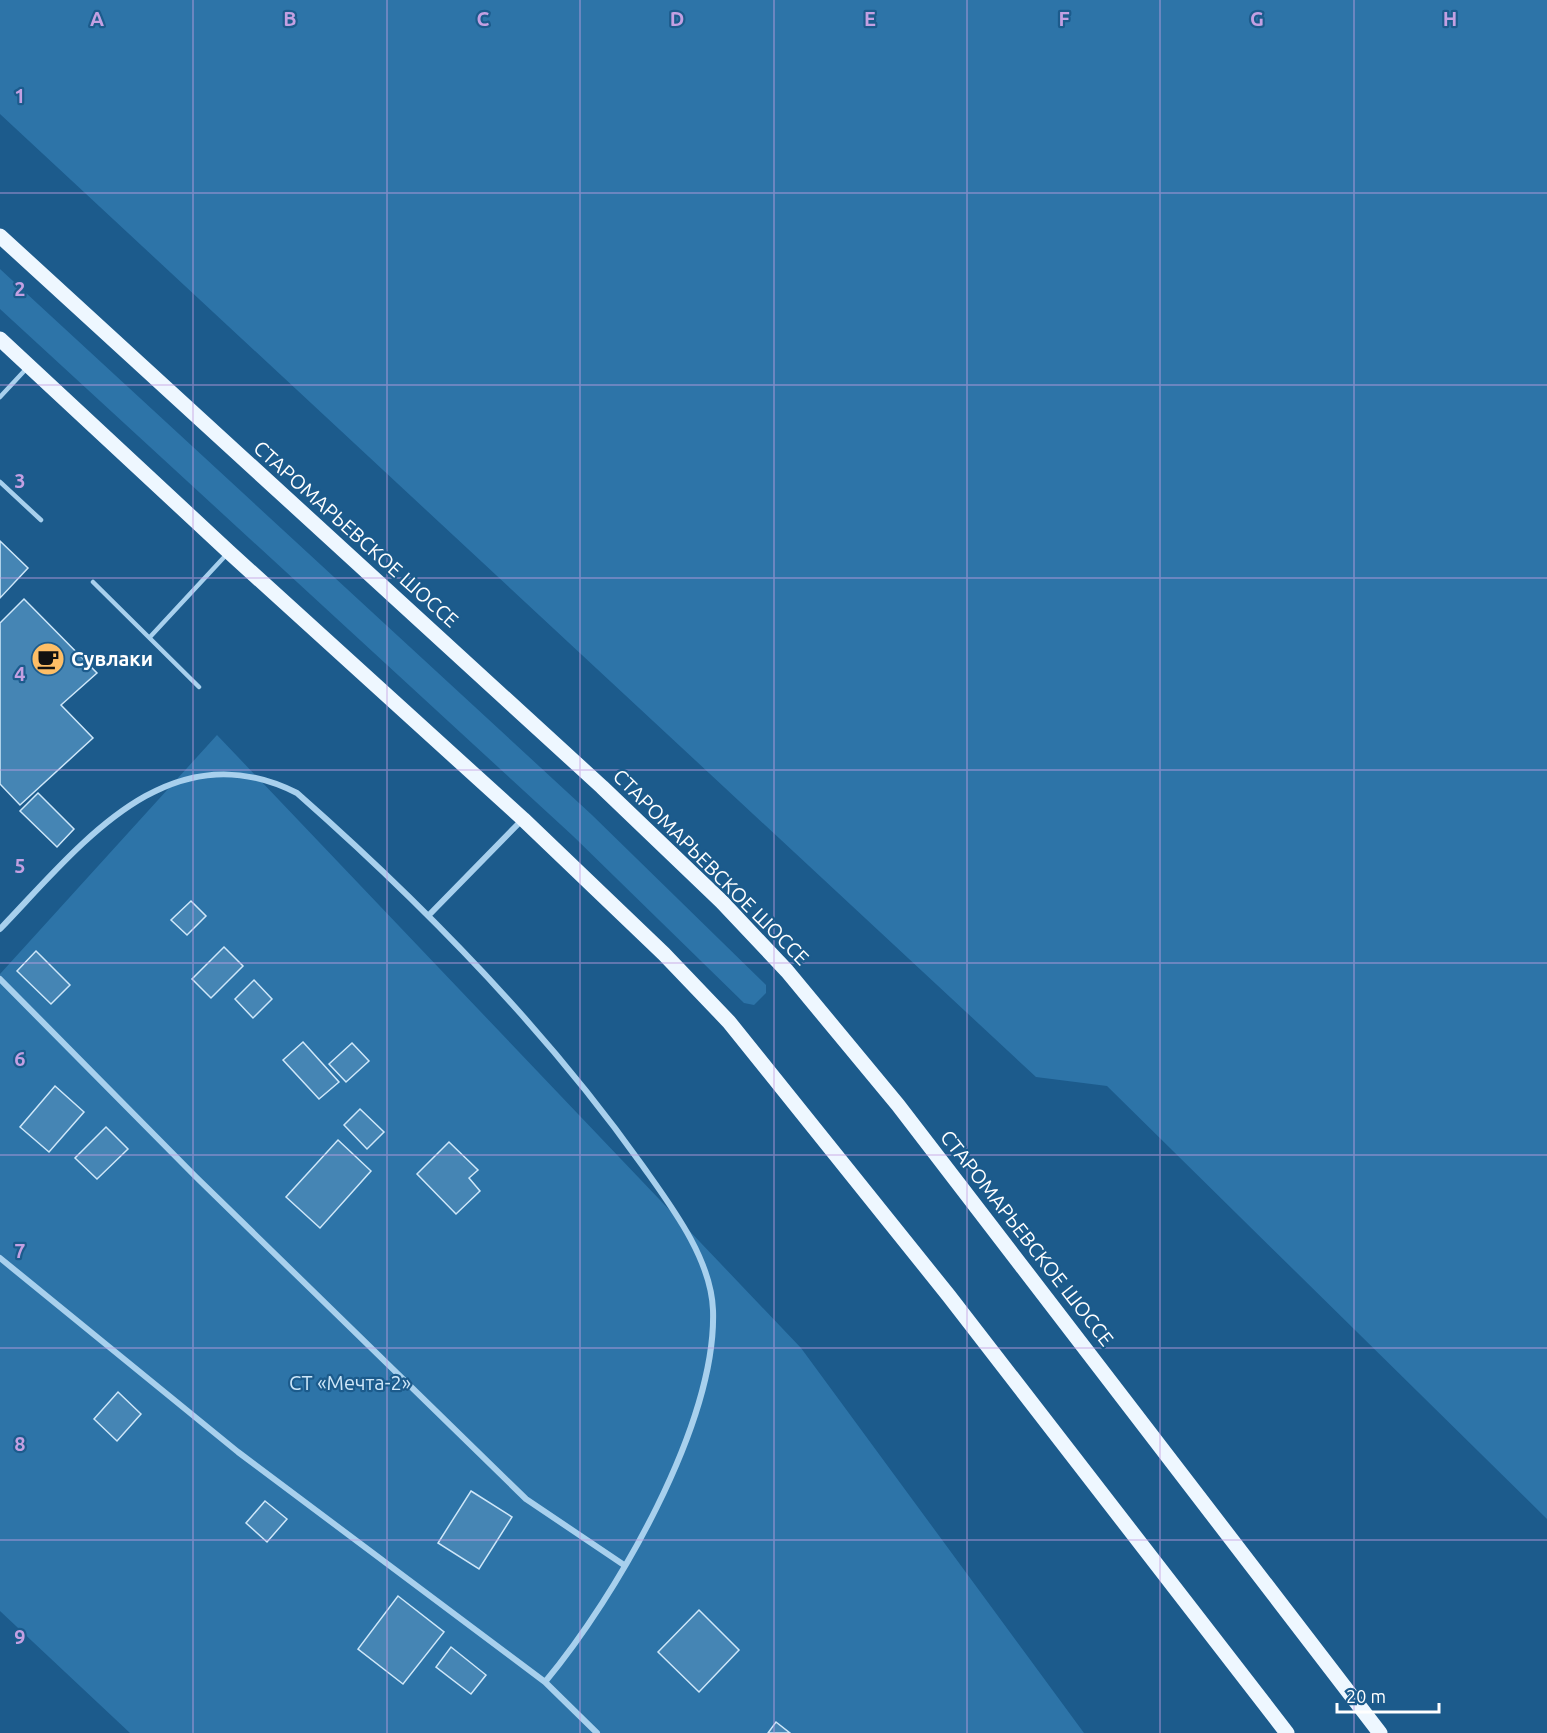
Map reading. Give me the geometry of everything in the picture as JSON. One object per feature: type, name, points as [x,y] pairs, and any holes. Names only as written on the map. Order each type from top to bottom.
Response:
[{"type":"main road","name":"СТАРОМАРЬЕВСКОЕ ШОССЕ","points":[[0,236],[602,788],[722,902],[787,971],[898,1105],[1380,1733]]},
{"type":"main road","points":[[0,339],[229,552],[523,819],[664,954],[729,1022],[956,1304],[1287,1733]]},
{"type":"street","points":[[0,929],[110,819],[151,791],[178,780],[212,774],[274,781],[297,793],[429,915],[604,1111],[663,1194],[695,1250],[708,1280],[713,1310],[707,1378],[680,1455],[654,1514],[577,1643],[545,1682]]},
{"type":"street","points":[[429,915],[523,819]]},
{"type":"street","points":[[1,982],[220,1201],[526,1499],[624,1565]]},
{"type":"street","points":[[0,1258],[238,1452],[545,1682],[597,1733]]},
{"type":"lane","points":[[0,397],[29,366]]},
{"type":"lane","points":[[0,482],[42,520]]},
{"type":"lane","points":[[150,637],[229,552]]},
{"type":"lane","points":[[93,582],[199,687]]},
{"type":"green space","points":[[0,0],[1547,0],[1547,1519],[1107,1086],[1036,1077],[0,114]]},
{"type":"green space","points":[[0,269],[592,815],[766,985],[766,993],[754,1005],[744,1003],[573,836],[0,309]]},
{"type":"green space","name":"СТ «Мечта-2»","points":[[217,735],[801,1348],[1084,1733],[130,1733],[0,1611],[0,974]]},
{"type":"building","points":[[0,541],[28,568],[0,598]]},
{"type":"building","points":[[24,599],[97,673],[61,705],[93,738],[20,805],[0,784],[0,623]]},
{"type":"building","points":[[38,793],[74,829],[57,847],[20,811]]},
{"type":"building","points":[[191,901],[206,916],[187,935],[171,920]]},
{"type":"building","points":[[224,947],[243,966],[211,998],[192,979]]},
{"type":"building","points":[[36,951],[70,985],[51,1004],[17,971]]},
{"type":"building","points":[[254,980],[272,999],[253,1018],[235,999]]},
{"type":"building","points":[[303,1042],[339,1082],[319,1099],[283,1060]]},
{"type":"building","points":[[352,1043],[369,1061],[346,1082],[329,1064]]},
{"type":"building","points":[[55,1086],[84,1112],[49,1152],[20,1127]]},
{"type":"building","points":[[360,1109],[384,1132],[367,1149],[344,1125]]},
{"type":"building","points":[[106,1127],[128,1149],[97,1179],[75,1158]]},
{"type":"building","points":[[338,1140],[371,1171],[320,1228],[286,1197]]},
{"type":"building","points":[[449,1142],[478,1170],[469,1178],[480,1191],[456,1214],[417,1174]]},
{"type":"building","points":[[118,1392],[141,1414],[117,1441],[94,1419]]},
{"type":"building","points":[[471,1491],[512,1517],[479,1569],[438,1543]]},
{"type":"building","points":[[265,1501],[287,1519],[267,1542],[246,1523]]},
{"type":"building","points":[[398,1596],[444,1632],[403,1684],[358,1649]]},
{"type":"building","points":[[699,1610],[739,1650],[699,1692],[658,1652]]},
{"type":"building","points":[[451,1647],[486,1675],[471,1694],[436,1667]]},
{"type":"building","points":[[776,1722],[790,1733],[768,1733]]},
{"type":"place","name":"Сувлаки","points":[[48,659]]}]
